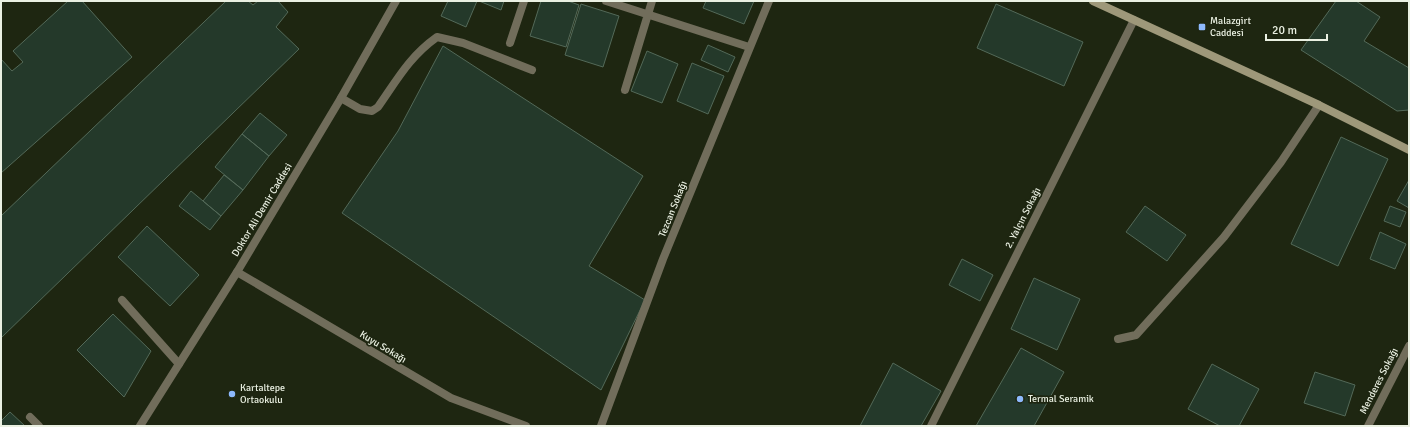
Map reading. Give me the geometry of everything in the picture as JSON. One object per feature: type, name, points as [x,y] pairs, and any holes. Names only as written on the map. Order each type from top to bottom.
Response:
[{"type":"main road","points":[[1093,1],[1319,105],[1409,150]]},
{"type":"street","name":"Doktor Ali Demir Caddesi","points":[[140,426],[237,272],[341,98],[396,1]]},
{"type":"street","points":[[510,44],[524,1]]},
{"type":"street","points":[[606,1],[749,48]]},
{"type":"street","points":[[625,90],[652,1]]},
{"type":"street","name":"Tezcan Sokağı","points":[[601,426],[663,260],[769,1]]},
{"type":"street","name":"2. Yalçın Sokağı","points":[[931,426],[1134,20]]},
{"type":"street","points":[[341,98],[360,109],[372,111],[378,107],[402,70],[423,47],[437,37],[463,43],[532,70]]},
{"type":"street","points":[[1118,339],[1136,336],[1224,237],[1281,162],[1319,105]]},
{"type":"street","name":"Kuyu Sokağı","points":[[237,272],[451,398],[526,426]]},
{"type":"street","points":[[122,300],[179,364]]},
{"type":"street","name":"Menderes Sokağı","points":[[1368,426],[1409,346]]},
{"type":"street","points":[[30,417],[39,426]]},
{"type":"building","points":[[68,1],[82,1],[132,57],[1,173],[1,59],[12,71],[23,62],[13,51]]},
{"type":"building","points":[[226,1],[248,1],[253,5],[258,1],[278,1],[288,12],[276,27],[299,49],[1,338],[1,216]]},
{"type":"building","points":[[448,1],[477,1],[466,27],[441,16]]},
{"type":"building","points":[[479,1],[504,1],[501,10]]},
{"type":"building","points":[[541,1],[568,1],[579,5],[566,47],[530,36]]},
{"type":"building","points":[[706,1],[754,1],[744,24],[703,8]]},
{"type":"building","points":[[1336,1],[1356,1],[1380,17],[1364,41],[1409,68],[1409,110],[1397,111],[1301,50]]},
{"type":"building","points":[[581,4],[619,16],[603,67],[565,55]]},
{"type":"building","points":[[996,4],[1083,42],[1064,86],[977,48]]},
{"type":"building","points":[[708,45],[735,57],[728,72],[701,60]]},
{"type":"building","points":[[443,46],[643,176],[589,266],[645,300],[601,390],[342,213],[398,131]]},
{"type":"building","points":[[647,51],[678,64],[662,103],[631,91]]},
{"type":"building","points":[[692,63],[724,76],[708,114],[677,101]]},
{"type":"building","points":[[260,113],[287,135],[269,156],[242,134]]},
{"type":"building","points":[[242,134],[269,156],[243,190],[215,167]]},
{"type":"building","points":[[1341,137],[1388,159],[1338,266],[1291,244]]},
{"type":"building","points":[[224,175],[243,190],[221,216],[203,201]]},
{"type":"building","points":[[1409,180],[1409,208],[1397,201]]},
{"type":"building","points":[[191,191],[221,216],[210,230],[179,206]]},
{"type":"building","points":[[1145,206],[1186,235],[1167,261],[1126,232]]},
{"type":"building","points":[[1390,206],[1406,212],[1400,227],[1384,221]]},
{"type":"building","points":[[147,226],[199,275],[170,306],[118,257]]},
{"type":"building","points":[[1380,232],[1406,244],[1395,269],[1370,259]]},
{"type":"building","points":[[962,259],[993,275],[980,301],[949,285]]},
{"type":"building","points":[[1034,278],[1080,299],[1057,350],[1011,329]]},
{"type":"building","points":[[113,314],[151,351],[124,397],[77,350]]},
{"type":"building","name":"Termal Seramik","points":[[1021,348],[1064,372],[1034,426],[976,426]]},
{"type":"building","points":[[893,363],[941,391],[921,426],[860,426]]},
{"type":"building","points":[[1212,364],[1259,389],[1239,426],[1220,426],[1188,409]]},
{"type":"building","points":[[1315,372],[1355,385],[1345,416],[1304,403]]},
{"type":"building","points":[[10,412],[25,426],[1,426],[1,421]]},
{"type":"place","name":"Malazgirt Caddesi","points":[[1202,27]]},
{"type":"place","name":"Kartaltepe Ortaokulu","points":[[232,394]]},
{"type":"place","name":"Termal Seramik","points":[[1020,399]]}]
